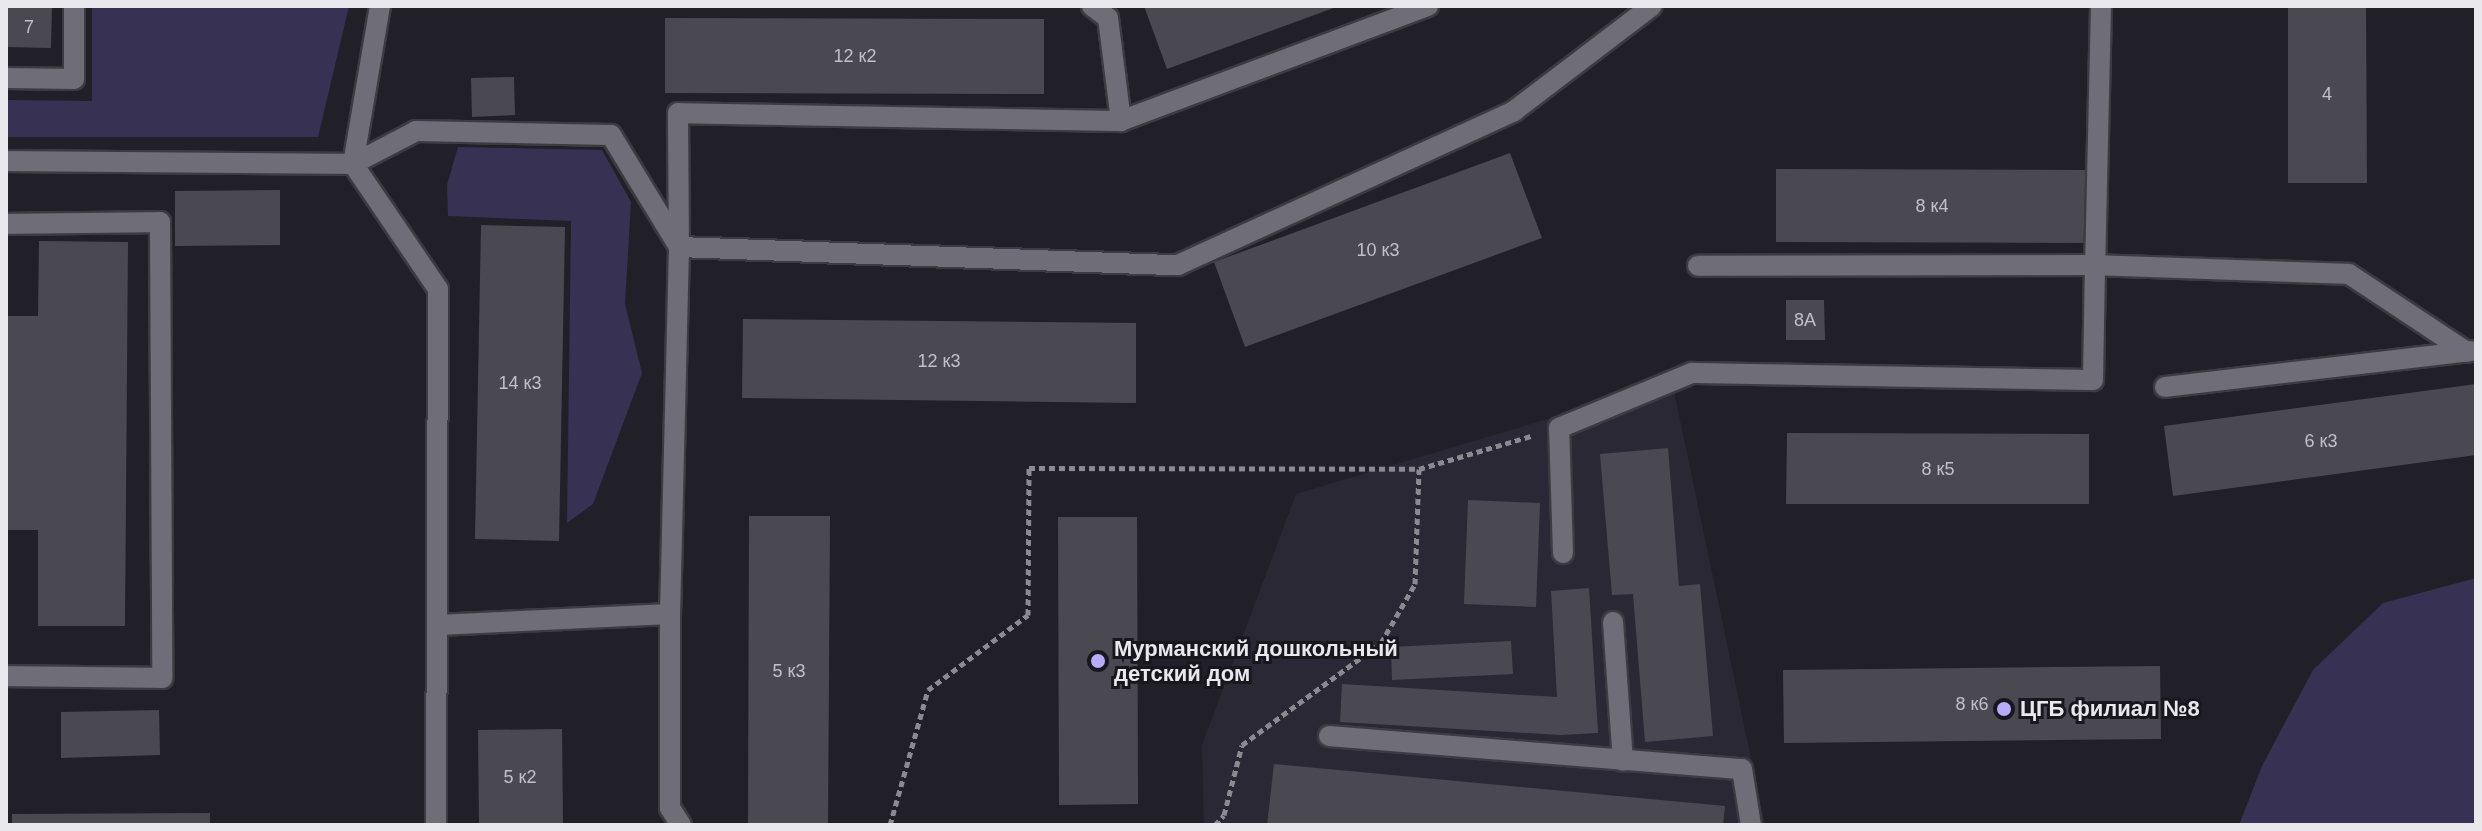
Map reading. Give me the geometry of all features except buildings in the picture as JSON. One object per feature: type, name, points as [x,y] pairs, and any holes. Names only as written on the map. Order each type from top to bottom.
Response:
[{"type":"lane","points":[[6,78],[74,79],[74,6]]},
{"type":"lane","points":[[380,6],[353,164],[438,289],[436,825]]},
{"type":"lane","points":[[1092,6],[1108,18],[1121,121]]},
{"type":"lane","points":[[681,825],[670,808],[670,614],[679,247],[678,113],[1121,121],[1428,6]]},
{"type":"lane","points":[[679,247],[1178,265],[1514,111],[1652,6]]},
{"type":"lane","points":[[1563,553],[1559,428],[1692,373],[2093,380],[2101,6]]},
{"type":"lane","points":[[6,161],[353,164],[416,131],[611,135],[679,247]]},
{"type":"lane","points":[[6,224],[160,222],[162,678],[6,676]]},
{"type":"lane","points":[[1698,266],[2095,265],[2349,274],[2472,351]]},
{"type":"lane","points":[[2165,387],[2472,351]]},
{"type":"lane","points":[[437,625],[670,614]]},
{"type":"lane","points":[[1613,622],[1623,761]]},
{"type":"lane","points":[[1329,736],[1742,769],[1751,825]]},
{"type":"path","points":[[890,825],[928,690],[1028,615],[1029,468],[1419,469],[1559,428]]},
{"type":"path","points":[[1215,825],[1224,815],[1242,745],[1381,643],[1415,584],[1419,469]]},
{"type":"shaded area","points":[[92,6],[349,6],[318,137],[6,137],[6,100],[92,101]]},
{"type":"shaded area","points":[[458,147],[602,150],[631,202],[625,304],[642,373],[593,504],[567,523],[571,221],[448,216],[447,185]]},
{"type":"shaded area","points":[[1672,382],[1765,825],[1204,825],[1202,745],[1296,494]]},
{"type":"shaded area","points":[[2476,578],[2476,825],[2239,825],[2262,766],[2313,670],[2383,603]]},
{"type":"place","name":"Мурманский дошкольный детский дом","points":[[1098,661]]},
{"type":"place","name":"ЦГБ филиал №8","points":[[2004,709]]}]
